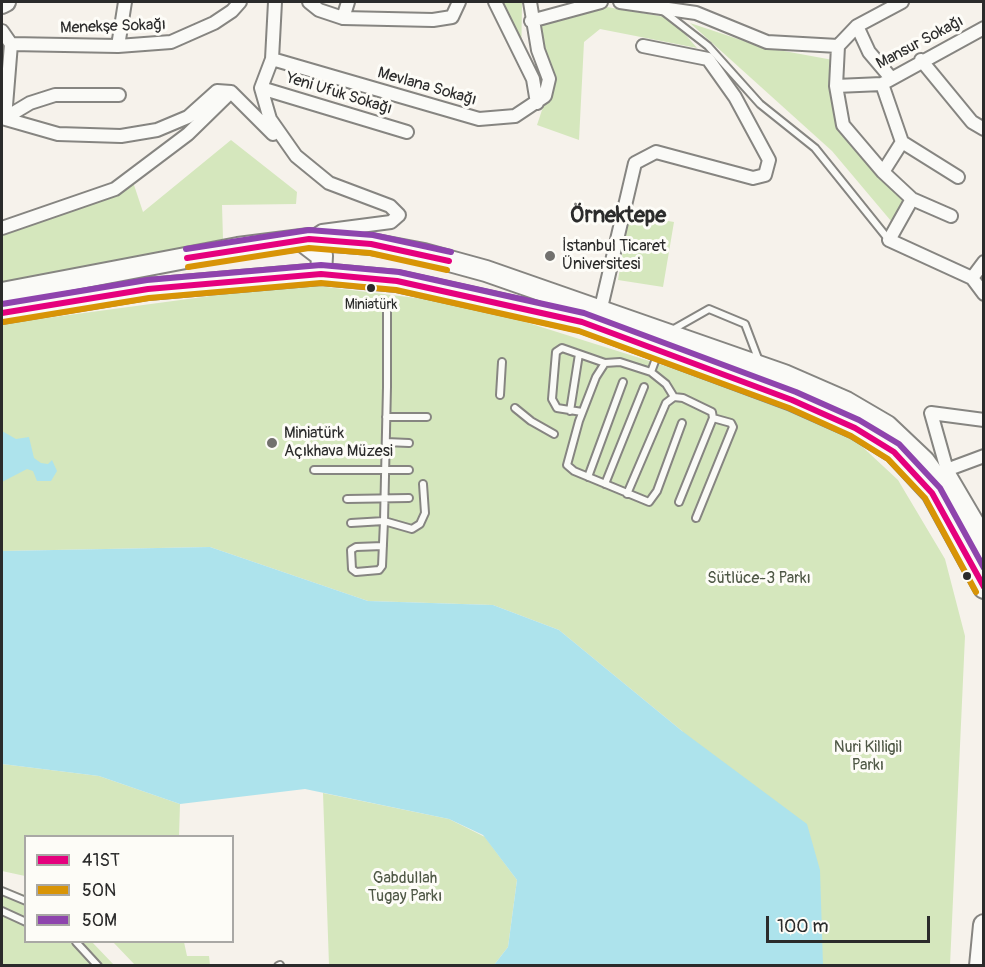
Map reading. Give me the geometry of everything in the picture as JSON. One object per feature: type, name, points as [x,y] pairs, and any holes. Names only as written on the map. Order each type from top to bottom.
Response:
[{"type":"main road","points":[[2,4],[6,2]]},
{"type":"main road","points":[[305,239],[322,256],[321,274]]},
{"type":"main road","points":[[2,293],[223,251],[305,239],[371,244],[424,254],[600,312],[855,428],[894,452],[932,493],[984,588]]},
{"type":"main road","points":[[223,251],[220,264],[224,274],[235,281]]},
{"type":"main road","points":[[2,313],[148,289],[321,274],[397,281],[582,322],[761,368],[846,402],[887,426],[924,461],[940,472],[984,554]]},
{"type":"main road","points":[[545,313],[549,294]]},
{"type":"main road","points":[[980,966],[984,925]]},
{"type":"street","points":[[118,46],[125,2]]},
{"type":"street","name":"Menekşe Sokağı","points":[[11,44],[118,46],[171,42],[214,23],[232,11],[240,2]]},
{"type":"street","points":[[275,2],[272,59],[261,88],[270,119],[296,156]]},
{"type":"street","points":[[309,2],[319,10],[343,18],[434,20],[452,17],[459,2]]},
{"type":"street","points":[[343,18],[348,2]]},
{"type":"street","points":[[495,2],[533,79],[537,103]]},
{"type":"street","points":[[530,2],[531,21],[549,79],[545,96],[537,103]]},
{"type":"street","points":[[531,21],[601,2]]},
{"type":"street","points":[[620,2],[692,7],[767,42],[838,46]]},
{"type":"street","points":[[902,2],[857,26],[838,46],[836,86],[843,125],[883,172],[912,199],[951,216]]},
{"type":"street","points":[[857,26],[869,52],[887,81],[902,142],[958,177]]},
{"type":"street","points":[[2,31],[11,44],[3,118]]},
{"type":"street","name":"Mansur Sokağı","points":[[836,86],[887,81],[921,60],[982,33]]},
{"type":"street","points":[[600,312],[635,163],[656,152],[753,178],[765,175],[769,160],[735,97],[708,59],[643,46]]},
{"type":"street","name":"Mevlana Sokağı","points":[[272,59],[479,119],[515,116],[537,103]]},
{"type":"street","points":[[921,60],[972,122],[984,129]]},
{"type":"street","name":"Yeni Ufuk Sokağı","points":[[261,88],[407,132]]},
{"type":"street","points":[[3,118],[58,135],[121,136],[157,130],[188,117],[217,91],[231,92],[296,156],[329,183],[390,206],[399,215],[392,222],[322,231],[305,239]]},
{"type":"street","points":[[2,228],[115,189],[188,134],[231,92]]},
{"type":"street","points":[[3,118],[30,103],[55,95],[119,95]]},
{"type":"street","points":[[883,172],[902,142]]},
{"type":"street","points":[[912,199],[889,240],[972,278],[984,294]]},
{"type":"street","points":[[972,278],[984,262]]},
{"type":"street","points":[[984,420],[931,413],[940,472],[984,533]]},
{"type":"street","points":[[940,472],[984,456]]},
{"type":"lane","points":[[656,5],[708,46],[760,104],[815,148],[889,240]]},
{"type":"lane","points":[[651,372],[662,342],[709,309],[745,324],[761,368]]},
{"type":"lane","points":[[383,546],[356,547],[351,550],[352,569],[356,572],[379,570],[383,546],[387,312]]},
{"type":"lane","points":[[582,412],[557,408],[552,399],[552,373],[556,352],[562,348],[604,363],[620,362],[651,372],[666,384],[674,397],[712,412],[713,418],[679,502]]},
{"type":"lane","points":[[570,411],[579,354]]},
{"type":"lane","points":[[500,395],[502,362]]},
{"type":"lane","points":[[604,363],[582,412],[567,465],[573,471],[649,502],[657,491],[682,423]]},
{"type":"lane","points":[[588,477],[622,382]]},
{"type":"lane","points":[[605,484],[644,387]]},
{"type":"lane","points":[[627,494],[660,414],[666,402],[674,397]]},
{"type":"lane","points":[[515,408],[531,421],[554,434]]},
{"type":"lane","points":[[386,417],[427,417]]},
{"type":"lane","points":[[696,518],[733,427],[731,423],[713,418]]},
{"type":"lane","points":[[386,442],[409,443]]},
{"type":"lane","points":[[314,470],[409,470]]},
{"type":"lane","points":[[351,523],[384,521],[412,529],[420,524],[425,513],[423,484]]},
{"type":"lane","points":[[346,499],[409,498]]},
{"type":"lane","points":[[2,891],[24,900]]},
{"type":"lane","points":[[2,911],[24,921]]},
{"type":"lane","points":[[77,943],[98,966]]},
{"type":"green space","points":[[498,2],[522,2],[521,72]]},
{"type":"green space","points":[[607,7],[671,18],[697,48],[600,29],[584,42],[579,140],[537,125],[550,86],[536,24]]},
{"type":"green space","points":[[690,23],[762,47],[833,60],[841,124],[908,201],[891,221],[832,151]]},
{"type":"green space","points":[[231,140],[297,192],[296,204],[222,205],[223,239],[2,284],[2,234],[133,182],[143,212]]},
{"type":"green space","points":[[629,214],[674,222],[663,287],[618,280]]},
{"type":"green space","name":"Sütlüce-3 Parkı","points":[[310,285],[449,302],[519,320],[770,399],[854,439],[898,480],[945,559],[965,636],[950,965],[823,965],[682,731],[559,630],[493,605],[368,601],[210,547],[2,551],[2,324],[240,292]]},
{"type":"green space","points":[[2,764],[99,776],[180,804],[179,835],[24,835],[24,876],[2,871]]},
{"type":"green space","name":"Gabdullah Tugay Parkı","points":[[323,793],[449,819],[485,837],[517,880],[508,947],[494,965],[329,965]]},
{"type":"green space","points":[[2,887],[24,895],[24,943],[93,943],[114,965],[2,966]]},
{"type":"green space","points":[[114,943],[184,943],[187,956],[209,956],[210,965],[135,965]]},
{"type":"water","points":[[2,431],[16,439],[29,437],[34,458],[41,463],[48,464],[52,460],[57,471],[51,481],[37,481],[33,471],[27,469],[2,482]]},
{"type":"water","points":[[210,547],[368,601],[493,605],[559,630],[682,731],[807,824],[820,870],[823,965],[494,965],[508,947],[517,880],[483,835],[449,819],[305,789],[180,804],[99,776],[2,764],[2,551]]},
{"type":"transit line","name":"50M","points":[[186,249],[309,230],[373,235],[451,252]]},
{"type":"transit line","name":"41ST","points":[[187,258],[309,239],[371,244],[449,261]]},
{"type":"transit line","name":"50N","points":[[188,267],[309,248],[370,253],[447,270]]},
{"type":"transit line","name":"50M","points":[[2,304],[147,280],[321,265],[399,272],[584,313],[796,392],[859,420],[899,444],[940,488],[984,568]]},
{"type":"transit line","name":"41ST","points":[[2,313],[148,289],[321,274],[397,281],[582,322],[792,400],[855,428],[894,452],[932,493],[984,587]]},
{"type":"transit line","name":"50N","points":[[3,322],[149,298],[321,283],[396,290],[579,331],[789,408],[851,436],[888,459],[925,498],[976,592]]},
{"type":"place","name":"İstanbul Ticaret Üniversitesi","points":[[550,256]]},
{"type":"place","name":"Miniatürk","points":[[371,288]]},
{"type":"place","name":"Miniatürk Açıkhava Müzesi","points":[[272,443]]},
{"type":"district","name":"Örnektepe","points":[[618,216]]},
{"type":"park label","name":"Nuri Killigil Parkı","points":[[868,757]]}]
